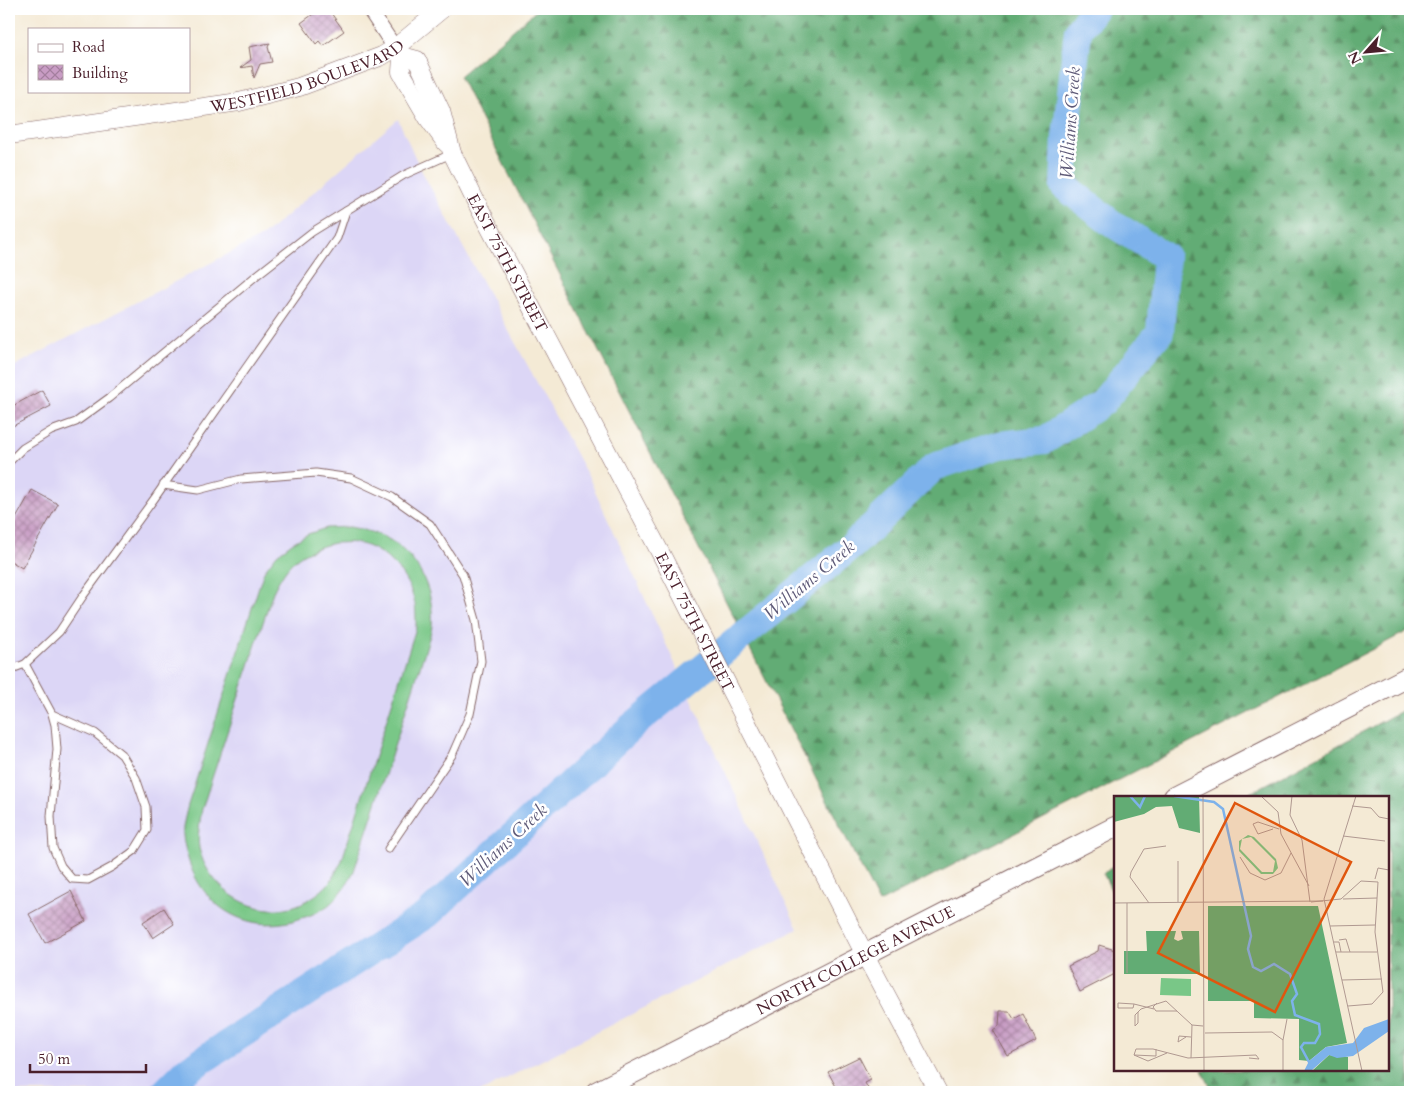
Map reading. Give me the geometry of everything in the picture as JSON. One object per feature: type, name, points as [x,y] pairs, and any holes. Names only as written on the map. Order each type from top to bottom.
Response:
[{"type":"main road","points":[[1176,796],[1410,676]]},
{"type":"main road","name":"NORTH COLLEGE AVENUE","points":[[596,1092],[1114,828]]},
{"type":"street","name":"EAST 75TH STREET","points":[[369,9],[398,52],[402,72],[428,118],[452,152],[576,395],[661,554],[865,955],[938,1092]]},
{"type":"street","name":"WESTFIELD BOULEVARD","points":[[9,135],[238,102],[316,82],[398,52],[442,9]]},
{"type":"lane","points":[[9,462],[23,448],[51,431],[76,422],[109,398],[257,275],[312,232],[404,175],[452,152]]},
{"type":"lane","points":[[9,670],[25,664],[59,632],[337,238],[346,211]]},
{"type":"lane","points":[[163,485],[198,490],[241,479],[277,475],[316,473],[351,478],[392,498],[430,524],[463,575],[476,620],[482,661],[470,714],[452,755],[388,849]]},
{"type":"lane","points":[[25,664],[52,714],[57,749],[51,816],[53,848],[61,866],[72,879],[88,880],[112,867],[134,851],[147,830],[146,807],[136,778],[122,755],[94,733],[52,714]]},
{"type":"shaded area","points":[[398,119],[420,168],[589,478],[798,929],[480,1092],[9,1092],[9,369],[264,235]]},
{"type":"green space","points":[[538,9],[1410,9],[1410,630],[879,903],[459,76]]},
{"type":"green space","points":[[350,527],[366,531],[390,540],[400,547],[417,566],[428,589],[431,601],[432,629],[354,871],[347,884],[339,895],[322,910],[284,923],[266,924],[249,921],[233,915],[219,906],[207,894],[196,879],[189,862],[183,832],[184,822],[264,571],[277,554],[292,543],[308,534],[326,528]],"holes":[[[334,543],[357,543],[368,546],[395,565],[412,594],[415,604],[416,628],[341,863],[334,876],[321,891],[298,905],[272,909],[258,907],[231,895],[220,885],[203,862],[198,843],[202,809],[273,592],[284,572],[296,559],[312,550]]]},
{"type":"green space","points":[[1410,706],[1410,1092],[1213,1092],[1202,1071],[1389,1071],[1389,796],[1245,796]]},
{"type":"green space","points":[[1114,867],[1114,896],[1103,873]]},
{"type":"building","points":[[320,9],[328,9],[344,31],[323,46],[319,41],[316,44],[301,23]]},
{"type":"building","points":[[270,43],[268,47],[272,62],[260,64],[254,78],[252,66],[240,68],[251,60],[249,47]]},
{"type":"building","points":[[42,390],[51,406],[9,428],[9,408]]},
{"type":"building","points":[[32,490],[58,504],[22,568],[9,560],[9,531]]},
{"type":"building","points":[[71,891],[86,921],[45,943],[29,914]]},
{"type":"building","points":[[164,908],[174,924],[153,938],[143,922]]},
{"type":"building","points":[[1099,945],[1114,950],[1114,975],[1080,992],[1068,966],[1098,951]]},
{"type":"building","points":[[1000,1011],[1009,1011],[1014,1019],[1023,1014],[1036,1041],[1008,1056],[993,1030],[999,1026]]},
{"type":"building","points":[[859,1057],[871,1080],[865,1083],[870,1092],[839,1092],[828,1072]]},
{"type":"waterway","name":"Williams Creek","points":[[165,1092],[187,1070],[428,914],[631,727],[853,545],[934,467],[999,445],[1045,440],[1103,402],[1160,332],[1166,257],[1110,222],[1064,186],[1066,137],[1078,31],[1094,9]]}]
